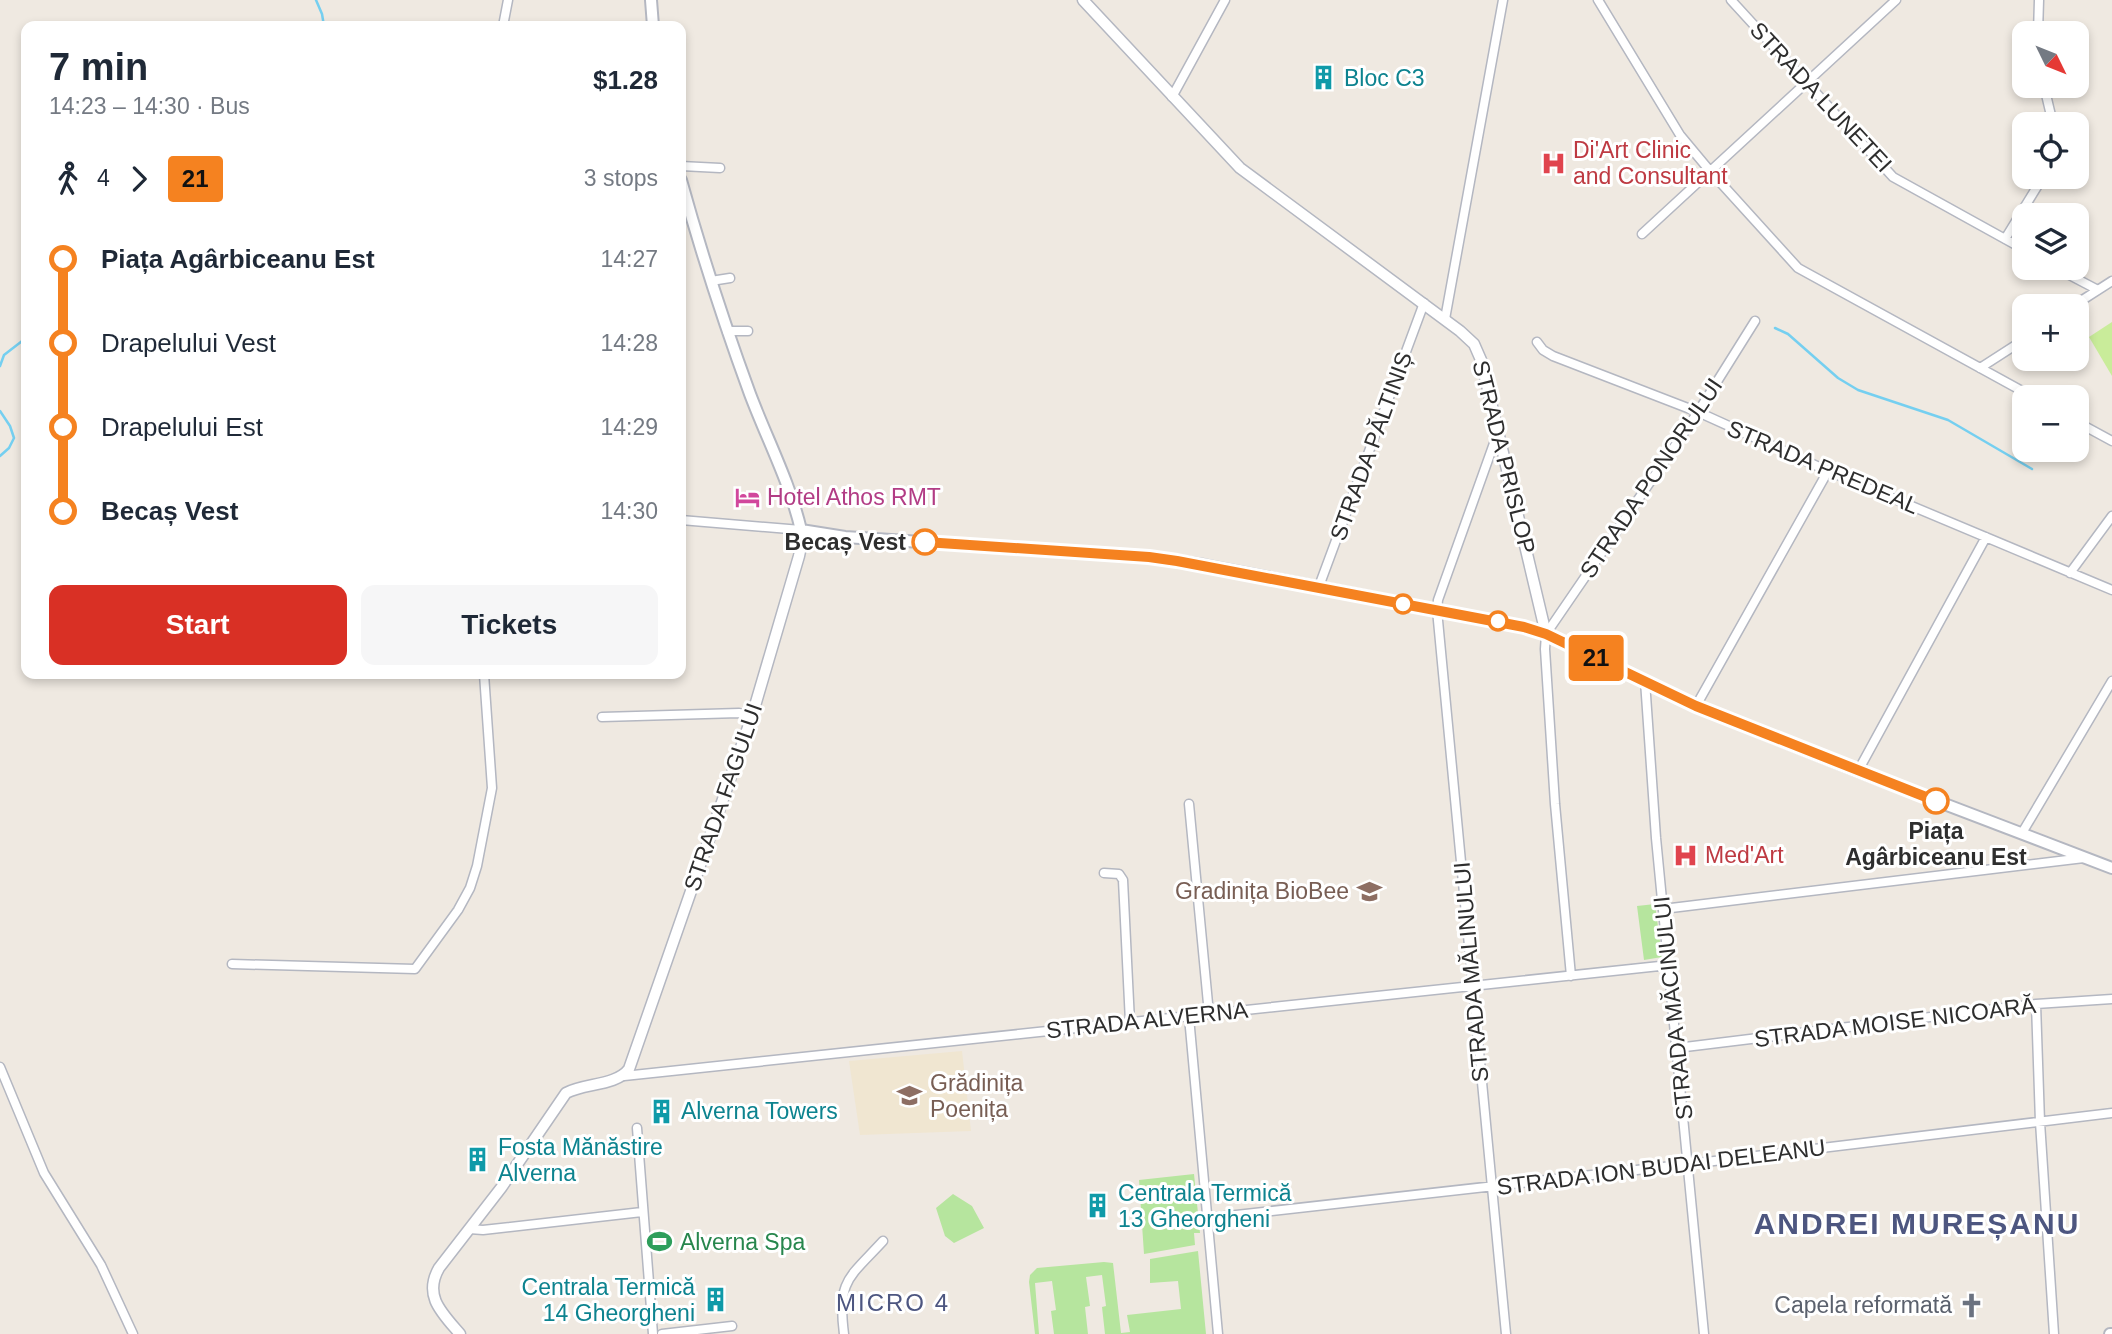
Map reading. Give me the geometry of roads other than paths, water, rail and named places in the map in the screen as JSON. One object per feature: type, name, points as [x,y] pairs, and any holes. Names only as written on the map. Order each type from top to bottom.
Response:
[{"type":"main road","points":[[651,0],[653,21]]},
{"type":"main road","name":"STRADA FAGULUI","points":[[686,197],[727,331],[790,494],[801,530]]},
{"type":"main road","points":[[801,530],[852,538],[1149,557],[1498,621],[1546,634],[1696,706],[2112,868]]},
{"type":"street","points":[[504,21],[508,0]]},
{"type":"street","name":"STRADA PRISLOP","points":[[1083,0],[1247,174],[1424,303],[1467,336],[1478,350],[1546,634]]},
{"type":"street","points":[[1172,97],[1225,0]]},
{"type":"street","points":[[1445,319],[1503,0]]},
{"type":"street","points":[[1598,0],[1668,116],[1710,172],[1798,268],[2012,386]]},
{"type":"street","points":[[1734,3],[1745,0]]},
{"type":"street","points":[[1642,234],[1896,0]]},
{"type":"street","points":[[2038,21],[2039,0]]},
{"type":"street","name":"STRADA LUNETEI","points":[[1734,3],[1893,177],[2012,243]]},
{"type":"street","points":[[686,166],[720,168]]},
{"type":"street","points":[[2004,239],[2035,189]]},
{"type":"street","points":[[711,281],[730,278]]},
{"type":"street","points":[[2079,280],[2098,290]]},
{"type":"street","points":[[2089,296],[2112,281]]},
{"type":"street","name":"STRADA PĂLTINIȘ","points":[[1318,589],[1424,303]]},
{"type":"street","name":"STRADA PONORULUI","points":[[1546,634],[1698,412],[1755,321]]},
{"type":"street","points":[[727,331],[747,331]]},
{"type":"street","name":"STRADA PREDEAL","points":[[1536,342],[1553,356],[1698,412],[1828,471],[2112,590]]},
{"type":"street","points":[[1980,368],[2012,347]]},
{"type":"street","points":[[1437,610],[1438,600],[1499,429]]},
{"type":"street","points":[[2089,429],[2112,441]]},
{"type":"street","points":[[1696,706],[1828,471]]},
{"type":"street","points":[[2070,573],[2112,516]]},
{"type":"street","points":[[686,520],[801,530]]},
{"type":"street","name":"STRADA FAGULUI","points":[[624,1076],[629,1069],[752,716],[799,556],[801,530]]},
{"type":"street","points":[[1858,771],[1986,537]]},
{"type":"street","name":"STRADA MĂLINULUI","points":[[1437,610],[1506,1334]]},
{"type":"street","points":[[1546,634],[1555,804],[1571,976]]},
{"type":"street","points":[[232,964],[415,970],[458,910],[470,888],[477,866],[492,789],[484,679]]},
{"type":"street","name":"STRADA MĂCINULUI","points":[[1645,681],[1663,909],[1704,1334]]},
{"type":"street","points":[[2022,833],[2112,681]]},
{"type":"street","points":[[602,717],[739,713],[752,716]]},
{"type":"street","points":[[1189,804],[1209,1014]]},
{"type":"street","points":[[1663,909],[2087,858]]},
{"type":"street","points":[[1104,873],[1119,874],[1123,880],[1130,1022]]},
{"type":"street","name":"STRADA ALVERNA","points":[[624,1076],[1669,965]]},
{"type":"street","name":"STRADA MOISE NICOARĂ","points":[[1677,1048],[2036,1004],[2112,999]]},
{"type":"street","points":[[2036,1004],[2040,1122],[2054,1334]]},
{"type":"street","points":[[1189,1017],[1218,1334]]},
{"type":"street","points":[[0,1067],[44,1173],[101,1265],[133,1334]]},
{"type":"street","points":[[460,1334],[438,1307],[433,1296],[432,1286],[439,1268],[501,1188],[566,1093],[582,1086],[624,1076]]},
{"type":"street","name":"STRADA ION BUDAI DELEANU","points":[[1209,1218],[2112,1113]]},
{"type":"street","points":[[637,1128],[653,1334]]},
{"type":"street","points":[[469,1229],[483,1230],[642,1212]]},
{"type":"street","points":[[844,1334],[843,1289],[846,1281],[883,1241]]},
{"type":"street","points":[[662,1334],[732,1326]]},
{"type":"waterway","points":[[316,0],[323,21]]},
{"type":"waterway","points":[[1775,328],[1788,334],[1838,378],[1858,390],[1948,420],[2032,469]]},
{"type":"waterway","points":[[0,366],[4,355],[21,342]]},
{"type":"waterway","points":[[0,411],[14,438],[9,448],[0,456]]},
{"type":"place","name":"Bloc C3","points":[[1324,78]]},
{"type":"place","name":"Di'Art Clinic and Consultant","points":[[1553,163]]},
{"type":"place","name":"Hotel Athos RMT","points":[[747,497]]},
{"type":"place","name":"Becaș Vest","points":[[925,542]]},
{"type":"place","name":"Piața Agârbiceanu Est","points":[[1936,801]]},
{"type":"place","name":"Med'Art","points":[[1685,855]]},
{"type":"place","name":"Gradinița BioBee","points":[[1369,891]]},
{"type":"place","name":"Grădinița Poenița","points":[[910,1096]]},
{"type":"place","name":"Alverna Towers","points":[[661,1111]]},
{"type":"place","name":"Fosta Mănăstire Alverna","points":[[478,1160]]},
{"type":"place","name":"Centrala Termică 13 Gheorgheni","points":[[1098,1206]]},
{"type":"place","name":"Alverna Spa","points":[[660,1242]]},
{"type":"place","name":"Centrala Termică 14 Gheorgheni","points":[[715,1300]]},
{"type":"place","name":"Capela reformată","points":[[1972,1305]]},
{"type":"district","name":"ANDREI MUREȘANU","points":[[1917,1223]]},
{"type":"district","name":"MICRO 4","points":[[893,1302]]}]
